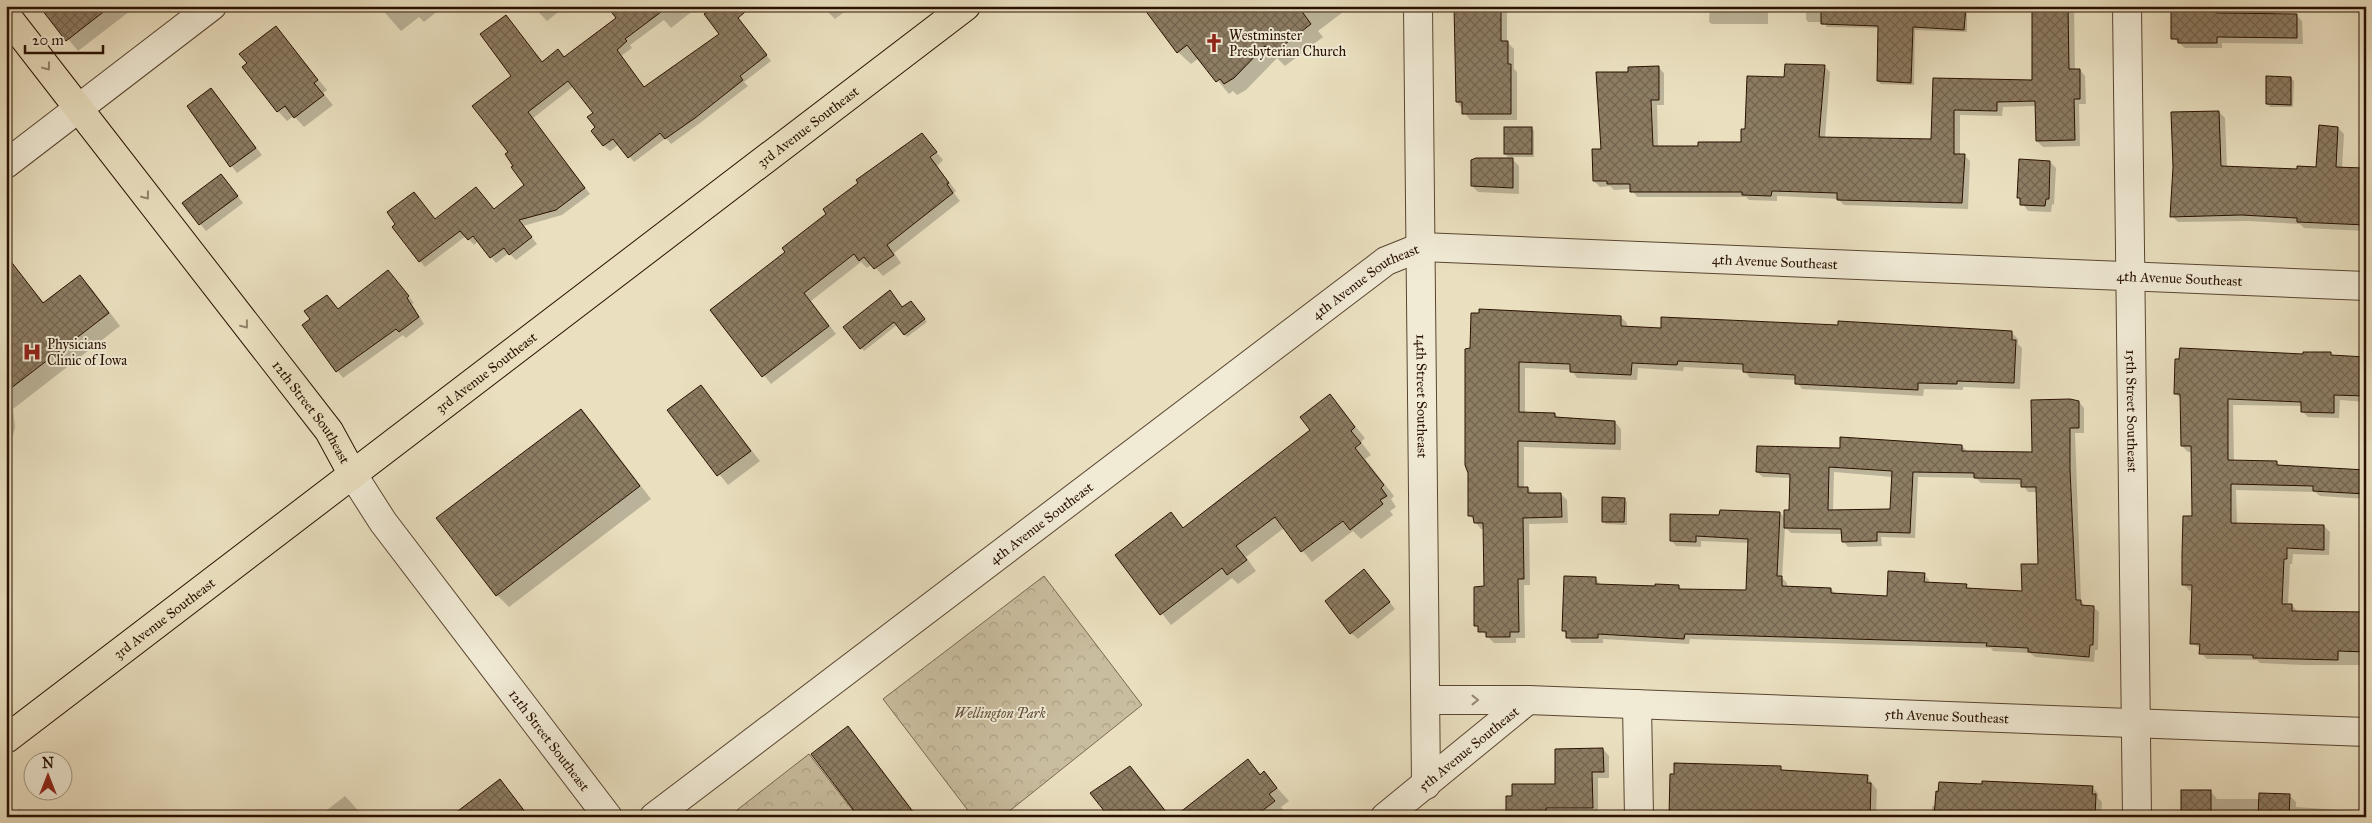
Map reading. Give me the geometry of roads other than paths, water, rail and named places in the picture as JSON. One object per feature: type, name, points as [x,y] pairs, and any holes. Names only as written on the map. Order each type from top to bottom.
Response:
[{"type":"main road","name":"3rd Avenue Southeast","points":[[6,739],[966,6]]},
{"type":"main road","name":"12th Street Southeast","points":[[6,15],[328,432],[353,475]]},
{"type":"street","points":[[6,164],[212,6]]},
{"type":"street","name":"14th Street Southeast","points":[[1418,6],[1426,785]]},
{"type":"street","name":"15th Street Southeast","points":[[2127,6],[2137,817]]},
{"type":"street","name":"4th Avenue Southeast","points":[[654,817],[1386,261],[1421,247],[2366,286]]},
{"type":"street","name":"12th Street Southeast","points":[[353,475],[383,522],[608,817]]},
{"type":"street","name":"5th Avenue Southeast","points":[[1426,700],[1528,700],[2366,732]]},
{"type":"street","name":"5th Avenue Southeast","points":[[1385,817],[1528,700]]},
{"type":"street","points":[[1637,704],[1639,817]]},
{"type":"place","name":"Westminster Presbyterian Church","points":[[1214,43]]},
{"type":"place","name":"Physicians Clinic of Iowa","points":[[32,352]]},
{"type":"park label","name":"Wellington Park","points":[[1000,713]]}]
